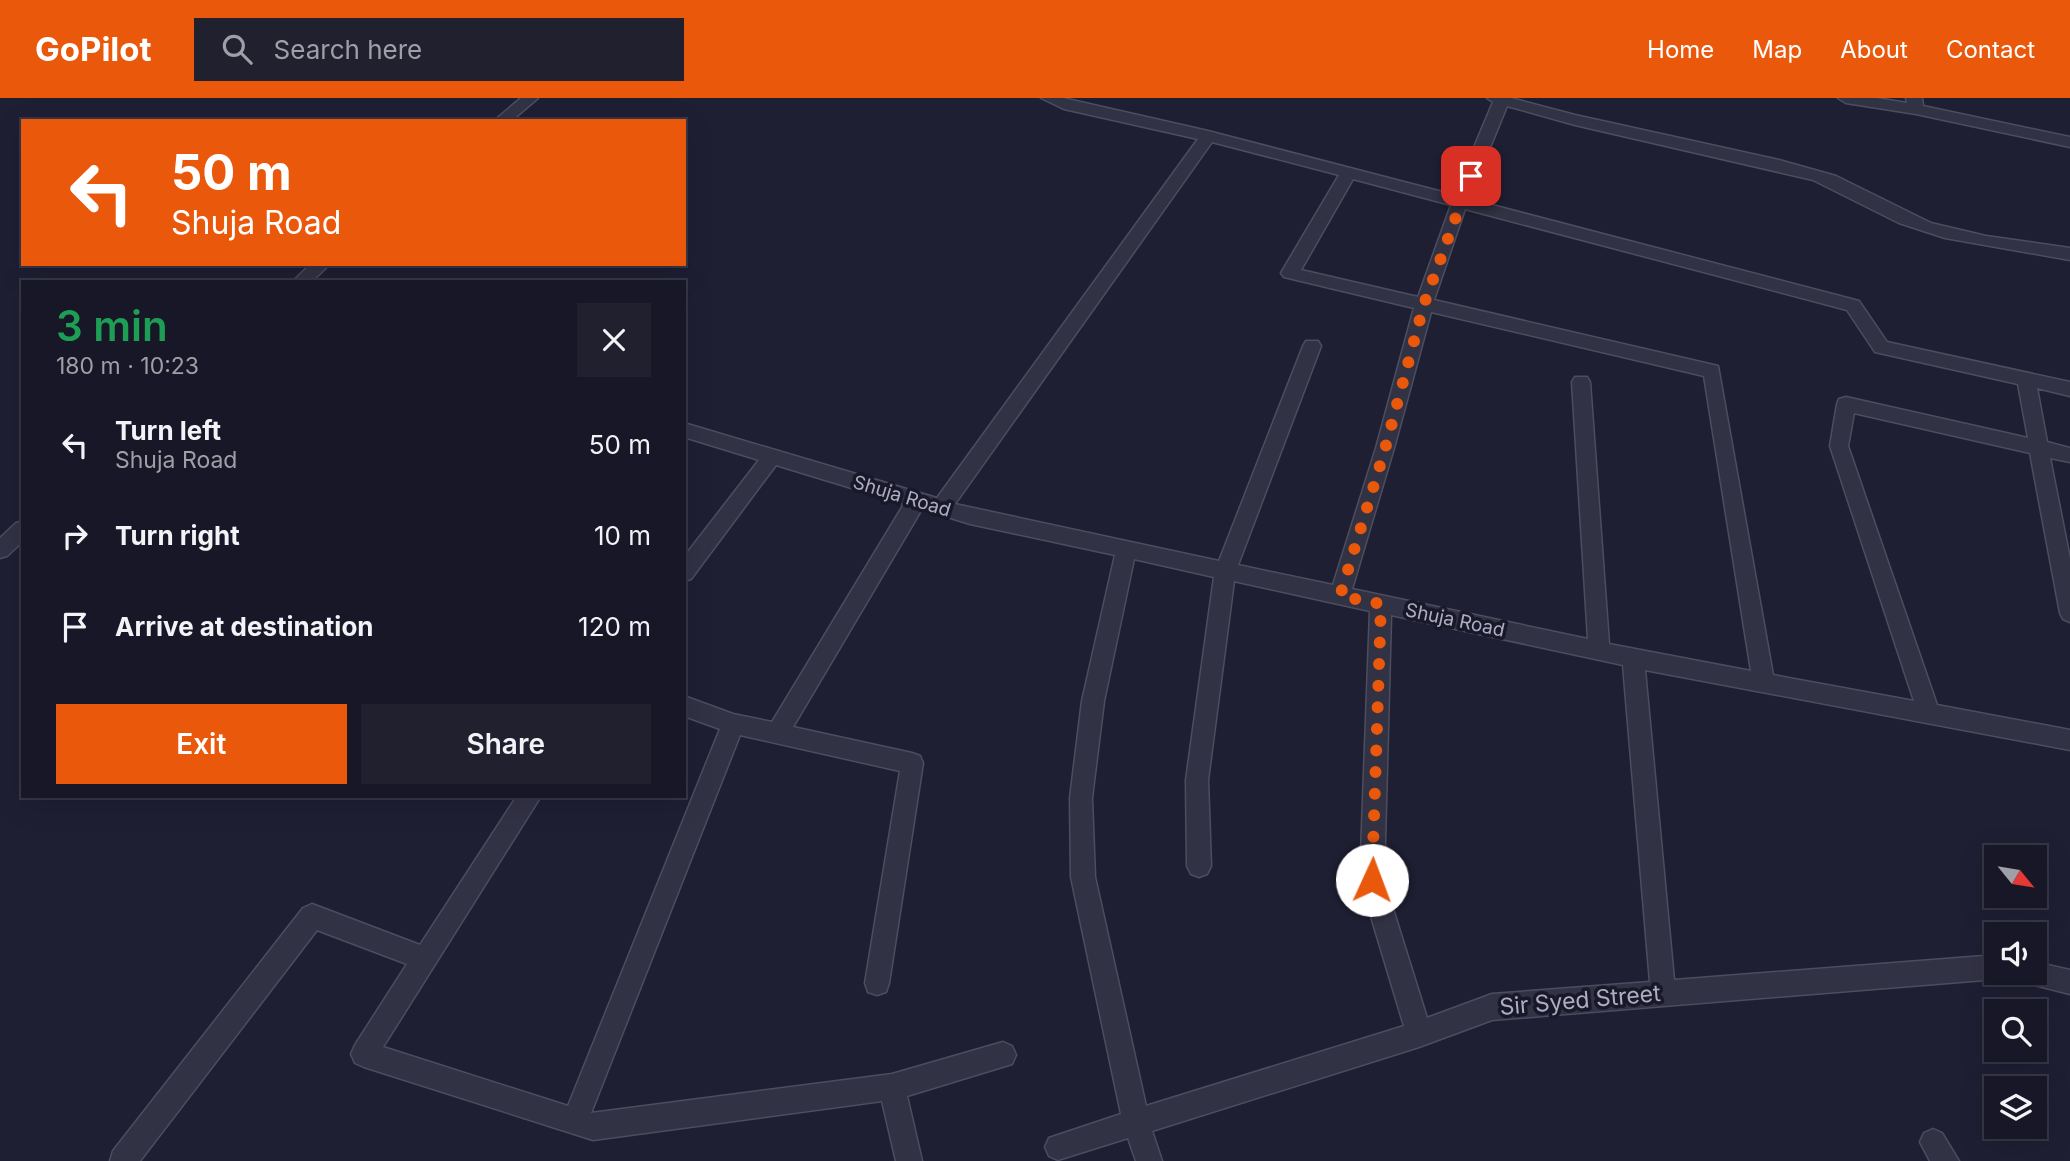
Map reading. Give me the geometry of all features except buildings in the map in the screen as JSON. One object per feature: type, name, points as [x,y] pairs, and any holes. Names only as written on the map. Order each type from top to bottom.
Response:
[{"type":"street","points":[[504,119],[530,98]]},
{"type":"street","points":[[1049,98],[1069,106],[1208,136],[1853,305],[1881,347],[2070,389]]},
{"type":"street","points":[[1846,98],[1915,104],[2070,142]]},
{"type":"street","points":[[1340,596],[1385,449],[1424,304],[1498,99],[1612,130],[1738,155],[1823,177],[1906,219],[1973,240],[2070,254]]},
{"type":"street","points":[[941,508],[1208,136]]},
{"type":"street","points":[[1349,173],[1290,273],[1712,371],[1764,683]]},
{"type":"street","points":[[302,280],[320,266]]},
{"type":"street","points":[[1199,866],[1197,780],[1225,571],[1312,346]]},
{"type":"street","points":[[2026,380],[2070,613]]},
{"type":"street","points":[[1581,382],[1599,650]]},
{"type":"street","points":[[1929,713],[1839,446],[1846,404],[2070,455]]},
{"type":"street","name":"Shuja Road","points":[[686,431],[941,508],[1126,550],[1633,658],[2070,740]]},
{"type":"street","points":[[686,570],[772,457]]},
{"type":"street","points":[[777,734],[917,500]]},
{"type":"street","points":[[0,550],[21,531]]},
{"type":"street","points":[[1126,550],[1093,701],[1081,798],[1083,877],[1136,1122],[1149,1161]]},
{"type":"street","points":[[1381,604],[1372,880],[1419,1034]]},
{"type":"street","points":[[1633,658],[1663,992]]},
{"type":"street","points":[[686,707],[733,724],[912,763],[877,983]]},
{"type":"street","points":[[575,1121],[733,724]]},
{"type":"street","points":[[529,798],[364,1054],[593,1126],[892,1087],[1003,1055]]},
{"type":"street","points":[[123,1161],[312,916],[426,959]]},
{"type":"street","name":"Sir Syed Street","points":[[1058,1147],[1419,1034],[1492,1007],[1984,968]]},
{"type":"street","points":[[2047,977],[2070,982]]},
{"type":"street","points":[[892,1087],[909,1161]]},
{"type":"route","points":[[1372,880],[1381,604],[1340,596],[1385,449],[1424,304],[1471,176]]}]
